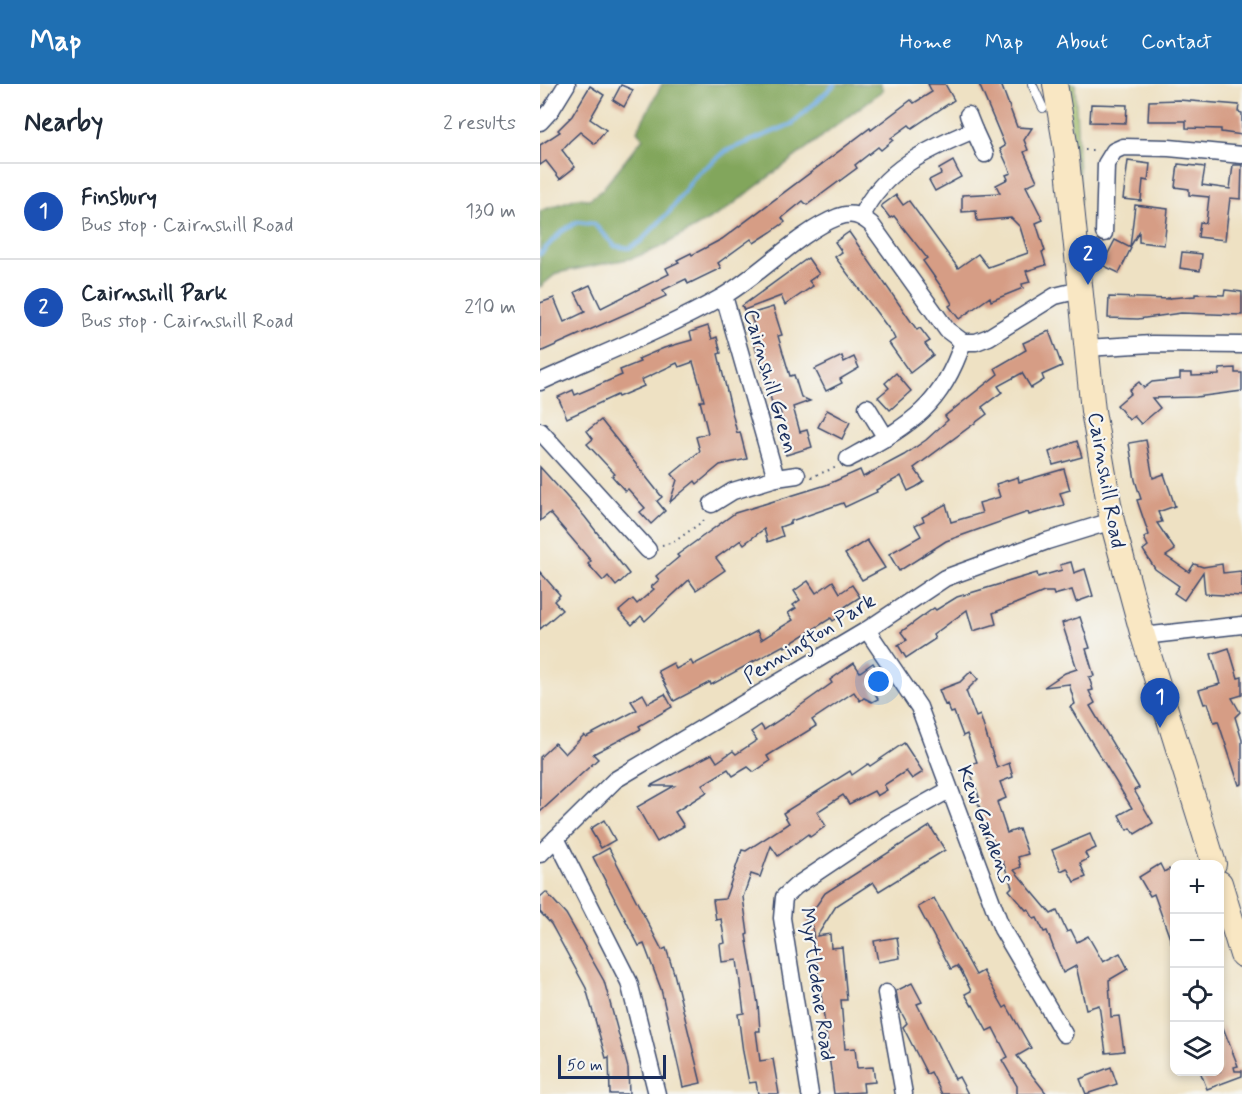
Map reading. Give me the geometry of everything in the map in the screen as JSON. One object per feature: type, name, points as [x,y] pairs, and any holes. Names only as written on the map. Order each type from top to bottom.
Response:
[{"type":"street","points":[[540,122],[551,110],[567,84]]},
{"type":"street","name":"Cairnshill Road","points":[[1055,84],[1066,149],[1095,422],[1112,521],[1143,636],[1213,860]]},
{"type":"street","points":[[861,216],[881,184],[929,149],[971,123],[985,154]]},
{"type":"street","points":[[1104,232],[1106,164],[1114,151],[1123,147],[1169,148],[1242,155]]},
{"type":"street","points":[[540,382],[684,317],[724,296],[837,218],[861,216],[871,224],[947,330],[963,342],[976,342],[989,337],[1055,296],[1080,290]]},
{"type":"street","name":"Cairnshill Green","points":[[724,296],[776,478]]},
{"type":"street","points":[[848,459],[921,415],[957,362],[963,342]]},
{"type":"street","points":[[1086,348],[1152,344],[1242,345]]},
{"type":"street","points":[[867,407],[886,438]]},
{"type":"street","points":[[540,431],[648,550]]},
{"type":"street","name":"Cairnshill Green","points":[[712,504],[733,491],[776,478],[797,475]]},
{"type":"street","name":"Pennington Park","points":[[540,854],[624,774],[867,630],[945,578],[1047,541],[1112,521]]},
{"type":"street","points":[[1143,636],[1242,625]]},
{"type":"street","name":"Kew Gardens","points":[[867,630],[919,707],[1002,929],[1064,1034]]},
{"type":"street","name":"Myrtledene Road","points":[[810,1094],[782,918],[784,897],[796,886],[890,823],[949,790]]},
{"type":"street","points":[[556,838],[629,981],[657,1094]]},
{"type":"street","points":[[1224,896],[1242,956]]},
{"type":"street","points":[[886,993],[904,1094]]},
{"type":"lane","points":[[1032,84],[1043,108]]},
{"type":"path","points":[[797,475],[808,478],[843,465],[848,459]]},
{"type":"path","points":[[648,550],[674,542],[711,515],[712,504]]},
{"type":"green space","points":[[662,84],[880,84],[883,90],[724,211],[661,247],[633,258],[557,273],[540,287],[540,211],[577,198],[589,199],[601,191],[643,138],[637,131]]},
{"type":"green space","points":[[1066,84],[1075,84],[1080,203]]},
{"type":"building","points":[[928,84],[945,84],[954,100],[912,128],[909,125],[891,138],[893,140],[881,150],[878,147],[855,165],[857,168],[807,205],[803,201],[782,218],[785,222],[754,243],[751,239],[718,263],[721,268],[688,284],[686,279],[663,290],[666,296],[540,352],[540,303],[554,298],[564,322],[585,312],[575,292],[590,285],[601,308],[669,274],[666,268],[679,262],[677,260],[691,253],[692,255],[722,239],[870,128],[871,130],[911,100],[914,103],[932,92]]},
{"type":"building","points":[[979,84],[1001,84],[1017,127],[1032,128],[1024,140],[1028,150],[1024,152],[1037,181],[1026,186],[1043,220],[1036,223],[1045,251],[1042,252],[1046,265],[1026,271],[1030,282],[1022,284],[1023,288],[991,301],[990,297],[959,319],[949,306],[952,304],[947,295],[923,261],[927,258],[894,216],[890,218],[881,206],[896,195],[903,205],[909,201],[958,268],[978,254],[988,267],[1028,253],[1020,227],[1011,218],[977,221],[976,211],[962,212],[962,195],[1000,193],[996,185],[1008,179],[1006,175],[1011,173],[1000,149],[1005,146]]},
{"type":"building","points":[[621,85],[633,90],[624,107],[613,100]]},
{"type":"building","points":[[590,86],[604,95],[590,119],[606,130],[595,144],[580,132],[570,141],[562,150],[575,167],[560,179],[546,161],[540,165],[540,145],[560,132],[558,130],[572,116]]},
{"type":"building","points":[[1179,100],[1239,105],[1238,112],[1242,113],[1242,135],[1221,132],[1221,129],[1186,128],[1186,121],[1148,121],[1149,101]]},
{"type":"building","points":[[1091,104],[1127,105],[1126,123],[1090,122]]},
{"type":"building","points":[[953,161],[961,177],[935,191],[929,180],[941,174],[939,169]]},
{"type":"building","points":[[1128,161],[1150,164],[1148,181],[1143,180],[1141,201],[1123,199]]},
{"type":"building","points":[[1178,164],[1205,167],[1202,185],[1230,189],[1233,165],[1242,165],[1241,199],[1230,198],[1225,240],[1198,237],[1200,222],[1206,223],[1209,197],[1189,195],[1189,189],[1175,187]]},
{"type":"building","points":[[1135,205],[1168,209],[1164,245],[1139,242],[1139,232],[1130,247]]},
{"type":"building","points":[[849,232],[917,330],[920,328],[930,341],[925,344],[933,355],[910,373],[889,343],[895,339],[892,333],[835,257],[842,252],[835,242]]},
{"type":"building","points":[[1115,240],[1131,248],[1119,273],[1102,265]]},
{"type":"building","points":[[1182,252],[1202,254],[1200,271],[1180,268]]},
{"type":"building","points":[[808,258],[819,274],[809,281],[813,286],[785,305],[781,296],[744,310],[742,306]]},
{"type":"building","points":[[1225,290],[1242,292],[1242,315],[1181,313],[1138,319],[1108,318],[1109,297],[1171,299],[1169,298],[1195,296],[1195,294],[1224,295]]},
{"type":"building","points":[[773,307],[782,335],[778,336],[790,376],[794,375],[801,397],[810,401],[793,407],[800,432],[807,430],[812,447],[786,455],[778,430],[785,428],[778,404],[773,406],[749,326],[754,325],[750,314]]},
{"type":"building","points":[[708,326],[712,339],[717,337],[721,353],[718,354],[737,433],[740,432],[747,459],[720,465],[697,484],[695,481],[670,502],[677,480],[672,474],[700,451],[696,437],[708,433],[700,401],[704,401],[693,362],[679,367],[677,363],[641,380],[644,386],[618,397],[617,395],[567,418],[558,397],[573,390],[575,395],[622,375],[620,370],[640,362],[638,359],[692,340],[690,332]]},
{"type":"building","points":[[1049,331],[1062,366],[1042,375],[1044,380],[1031,388],[1022,373],[998,386],[1002,392],[982,407],[987,414],[914,468],[924,482],[908,491],[901,476],[876,490],[877,492],[845,507],[843,503],[791,521],[780,527],[783,536],[768,542],[764,529],[744,544],[741,540],[716,558],[725,570],[696,590],[689,580],[645,621],[641,616],[632,625],[619,611],[633,599],[637,604],[654,589],[651,587],[659,580],[656,576],[679,557],[677,555],[735,513],[826,485],[860,470],[863,477],[904,455],[926,440],[948,420],[945,416],[998,374],[995,368],[1026,350],[1023,343]]},
{"type":"building","points":[[842,356],[844,362],[854,357],[859,368],[840,379],[842,383],[826,391],[815,369]]},
{"type":"building","points":[[1235,368],[1235,373],[1242,373],[1242,391],[1196,397],[1152,398],[1160,408],[1141,424],[1134,416],[1129,420],[1117,405],[1131,393],[1129,390],[1139,382],[1144,388],[1152,382],[1180,379],[1180,373],[1192,373],[1192,376],[1219,375],[1219,369]]},
{"type":"building","points":[[896,373],[911,391],[890,410],[878,397],[889,388],[885,383]]},
{"type":"building","points":[[827,410],[850,422],[842,439],[818,427]]},
{"type":"building","points":[[601,420],[662,497],[657,501],[665,511],[651,524],[640,512],[645,508],[628,489],[625,491],[612,476],[615,474],[587,444],[593,439],[587,431]]},
{"type":"building","points":[[1146,440],[1153,478],[1164,474],[1175,506],[1158,512],[1162,522],[1157,523],[1175,550],[1166,556],[1189,572],[1194,564],[1203,567],[1222,564],[1223,573],[1241,571],[1242,596],[1205,594],[1203,572],[1184,600],[1174,593],[1179,586],[1155,569],[1143,550],[1148,546],[1144,538],[1149,535],[1137,500],[1141,499],[1135,480],[1129,443]]},
{"type":"building","points":[[1077,441],[1082,457],[1053,465],[1049,452]]},
{"type":"building","points":[[540,467],[585,517],[629,574],[616,586],[608,576],[603,581],[588,564],[591,561],[550,513],[540,521]]},
{"type":"building","points":[[1064,469],[1070,490],[1060,493],[1064,505],[1029,515],[1028,512],[946,541],[899,571],[889,554],[921,536],[915,525],[924,521],[922,517],[946,504],[951,522],[982,513],[979,503],[1000,497],[996,484],[1018,477],[1019,482]]},
{"type":"building","points":[[867,540],[885,568],[862,580],[845,554]]},
{"type":"building","points":[[1071,562],[1074,573],[1085,569],[1093,596],[1076,602],[1072,590],[1054,595],[1053,592],[1044,592],[993,613],[996,624],[973,631],[967,610],[933,635],[935,639],[906,658],[898,645],[907,640],[901,632],[934,608],[936,610],[957,597],[1037,573],[1038,577],[1062,570],[1060,565]]},
{"type":"building","points":[[540,572],[560,595],[554,601],[562,610],[540,629]]},
{"type":"building","points":[[808,581],[816,593],[833,581],[840,593],[852,585],[860,597],[843,608],[846,612],[833,621],[831,618],[785,647],[784,645],[711,685],[710,682],[674,701],[658,671],[673,663],[676,669],[691,661],[693,665],[757,631],[761,640],[793,620],[788,613],[796,608],[793,605],[800,600],[794,591]]},
{"type":"building","points":[[1080,617],[1090,648],[1086,649],[1094,676],[1089,677],[1093,690],[1089,691],[1095,703],[1090,706],[1139,788],[1134,790],[1153,823],[1135,834],[1131,828],[1127,830],[1119,815],[1132,808],[1070,707],[1075,704],[1069,684],[1044,687],[1065,673],[1077,669],[1062,623]]},
{"type":"building","points":[[1229,648],[1238,678],[1242,677],[1242,695],[1232,698],[1240,712],[1235,717],[1242,740],[1242,784],[1239,785],[1218,721],[1214,722],[1208,703],[1204,704],[1199,690],[1220,684],[1211,654]]},
{"type":"building","points":[[854,663],[860,672],[873,663],[881,675],[869,683],[878,699],[872,702],[864,698],[860,701],[854,692],[812,720],[816,726],[767,756],[770,761],[754,772],[748,767],[733,776],[728,769],[702,785],[707,792],[675,812],[684,826],[657,842],[637,807],[674,786],[650,786],[712,754],[717,762],[733,751],[736,754],[757,740],[751,732],[761,725],[764,730],[790,713],[832,683],[830,680]]},
{"type":"building","points":[[971,671],[978,679],[966,691],[976,717],[980,715],[997,768],[1009,763],[1013,777],[1000,782],[1006,798],[997,802],[1007,833],[1019,829],[1028,854],[1018,857],[1021,867],[1014,870],[1051,914],[1057,911],[1067,932],[1071,930],[1077,942],[1088,936],[1103,962],[1120,953],[1128,969],[1109,980],[1111,1017],[1119,1016],[1124,1051],[1106,1053],[1099,1005],[1086,1009],[1076,966],[1063,973],[1047,931],[1044,932],[1037,918],[1034,919],[1028,909],[1026,910],[1009,890],[1012,887],[1003,862],[1000,863],[993,840],[987,842],[978,812],[981,811],[976,798],[979,797],[968,765],[977,762],[967,734],[963,736],[954,712],[951,713],[947,704],[945,705],[939,690],[960,682]]},
{"type":"building","points":[[643,694],[648,703],[665,694],[672,707],[639,726],[641,729],[593,754],[598,759],[540,812],[540,757],[555,743],[565,754],[584,735],[586,737],[637,710],[631,701]]},
{"type":"building","points":[[904,743],[923,772],[912,779],[906,771],[884,785],[887,790],[877,796],[874,791],[849,804],[843,795],[817,812],[826,826],[810,837],[808,834],[778,856],[771,846],[760,877],[751,874],[743,897],[748,934],[746,935],[758,1004],[760,1031],[756,1031],[760,1061],[773,1059],[779,1094],[758,1094],[756,1082],[749,1083],[743,1052],[738,1014],[744,1013],[737,960],[722,962],[720,944],[725,943],[721,919],[716,920],[713,900],[725,899],[742,850],[746,851],[789,823],[783,813],[850,771],[852,775],[868,764],[870,766]]},
{"type":"building","points":[[604,820],[615,840],[601,848],[590,829]]},
{"type":"building","points":[[930,826],[945,850],[879,891],[873,882],[836,906],[817,936],[830,934],[831,948],[842,947],[847,1000],[841,1000],[845,1049],[855,1048],[857,1068],[873,1067],[875,1082],[863,1083],[864,1092],[834,1094],[812,926],[805,922],[825,893]]},
{"type":"building","points":[[1090,834],[1096,848],[1085,853],[1088,859],[1080,863],[1086,877],[1074,882],[1067,868],[1061,871],[1052,850]]},
{"type":"building","points":[[609,848],[662,950],[666,948],[701,1083],[683,1087],[661,989],[644,944],[639,946],[593,857]]},
{"type":"building","points":[[1160,864],[1164,872],[1169,869],[1170,871],[1170,939],[1154,894],[1150,896],[1139,877]]},
{"type":"building","points":[[546,892],[566,914],[604,981],[628,1068],[629,1094],[610,1094],[609,1057],[606,1058],[586,988],[551,924],[540,912],[540,897]]},
{"type":"building","points":[[934,898],[976,975],[983,971],[1004,1008],[1007,1006],[1031,1048],[1017,1056],[1047,1094],[1017,1094],[1017,1086],[1002,1060],[1008,1057],[993,1028],[987,1031],[965,994],[971,991],[961,971],[957,966],[951,969],[918,907]]},
{"type":"building","points":[[897,937],[900,958],[878,962],[874,941]]},
{"type":"building","points":[[912,983],[922,1002],[917,1004],[955,1079],[959,1077],[968,1094],[942,1094],[931,1072],[927,1074],[903,1027],[907,1023],[899,1008],[896,991]]},
{"type":"building","points":[[1224,1030],[1238,1066],[1234,1067],[1235,1071],[1242,1071],[1242,1076],[1207,1089],[1202,1076],[1224,1076]]},
{"type":"building","points":[[1111,1067],[1117,1084],[1086,1094],[1080,1079]]},
{"type":"waterway","points":[[540,254],[561,232],[577,222],[594,224],[615,246],[629,248],[640,242],[670,211],[696,175],[726,151],[792,124],[835,84]]},
{"type":"place","name":"Cairnshill Park","points":[[1088,285]]},
{"type":"place","name":"Finsbury","points":[[1160,728]]}]
